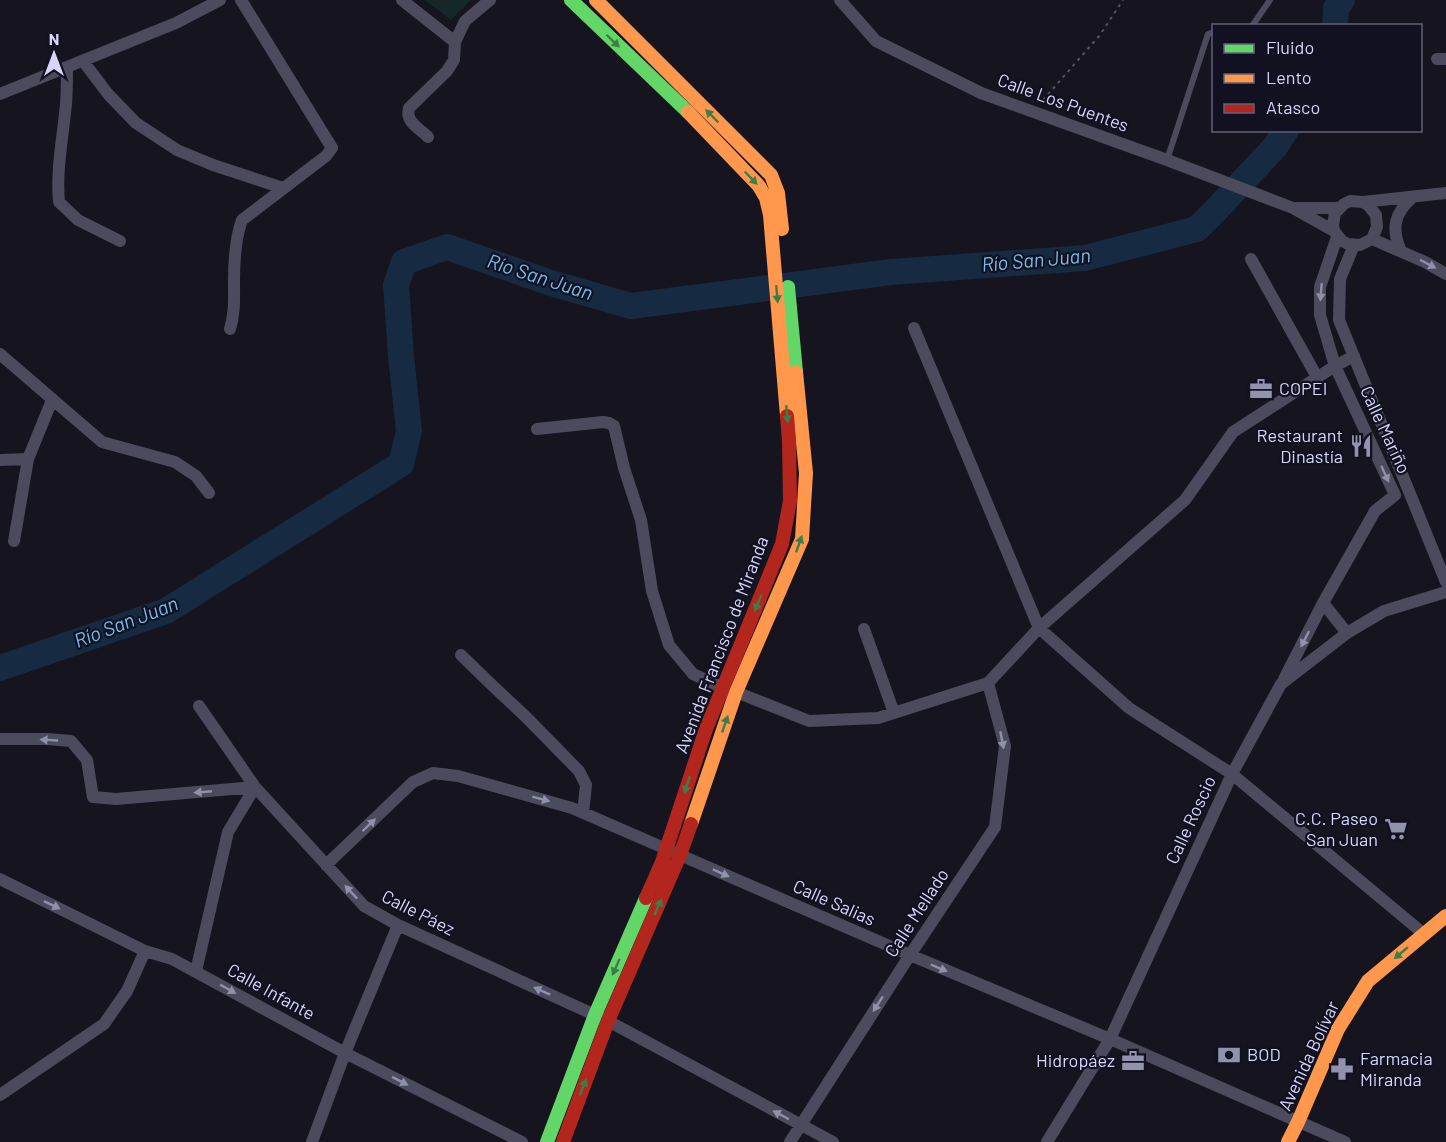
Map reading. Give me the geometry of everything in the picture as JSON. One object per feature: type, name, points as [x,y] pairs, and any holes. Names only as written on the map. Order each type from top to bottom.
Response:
[{"type":"main road","name":"Avenida Francisco de Miranda","points":[[571,0],[694,117],[759,186],[776,213]]},
{"type":"main road","name":"Avenida Francisco de Miranda","points":[[563,1142],[602,1018],[662,862],[706,729],[729,690],[802,539],[806,473],[788,354],[776,213],[778,192],[771,176],[596,0]]},
{"type":"main road","name":"Avenida Francisco de Miranda","points":[[548,1142],[602,1018],[680,855],[729,690]]},
{"type":"main road","name":"Avenida Bolívar","points":[[1288,1142],[1338,1029],[1368,981],[1446,916]]},
{"type":"street","points":[[0,94],[176,23],[220,0]]},
{"type":"street","points":[[230,329],[234,316],[237,234],[242,220],[326,156],[332,148],[242,0]]},
{"type":"street","points":[[402,0],[455,42]]},
{"type":"street","points":[[428,137],[409,120],[407,115],[409,108],[447,71],[454,60],[455,42],[465,21],[490,0]]},
{"type":"street","name":"Calle Los Puentes","points":[[840,0],[876,41],[981,93],[1293,208]]},
{"type":"street","points":[[83,61],[108,94],[136,123],[177,150],[213,165],[283,188]]},
{"type":"street","points":[[68,67],[58,168],[59,202],[78,220],[120,241]]},
{"type":"street","points":[[1336,234],[1333,218],[1339,208],[1350,201],[1363,202],[1446,193]]},
{"type":"street","points":[[1401,251],[1396,241],[1396,220],[1399,211],[1414,196]]},
{"type":"street","points":[[1293,208],[1336,234],[1342,241],[1360,245],[1372,238],[1377,227],[1376,215],[1363,202]]},
{"type":"street","points":[[1293,208],[1339,208]]},
{"type":"street","name":"Calle Mariño","points":[[1281,684],[1323,603],[1375,512],[1395,495],[1335,366],[1320,315],[1320,287],[1336,234]]},
{"type":"street","points":[[1372,238],[1446,274]]},
{"type":"street","name":"Calle Mariño","points":[[1354,245],[1340,279],[1339,320],[1446,582]]},
{"type":"street","points":[[1251,259],[1317,377]]},
{"type":"street","points":[[914,328],[1039,628],[1130,708],[1232,774],[1424,934]]},
{"type":"street","points":[[0,354],[102,442],[175,462],[195,476],[209,492]]},
{"type":"street","points":[[537,429],[603,422],[614,426],[624,468],[641,520],[652,591],[669,645],[693,674],[809,721],[878,718],[988,683],[1039,628],[1185,500],[1233,432],[1317,377],[1354,356]]},
{"type":"street","points":[[14,541],[28,459],[52,400]]},
{"type":"street","points":[[0,460],[28,459]]},
{"type":"street","points":[[1395,495],[1415,506]]},
{"type":"street","name":"Calle Roscio","points":[[1047,1142],[1110,1039],[1232,774],[1281,684],[1347,633],[1384,611],[1446,592]]},
{"type":"street","points":[[1323,603],[1347,633]]},
{"type":"street","points":[[864,629],[894,713]]},
{"type":"street","points":[[461,655],[579,771],[586,785],[584,813]]},
{"type":"street","name":"Calle Mellado","points":[[790,1142],[995,827],[1005,747],[988,683]]},
{"type":"street","name":"Calle Páez","points":[[199,705],[255,787],[364,906],[398,926],[602,1018],[833,1142]]},
{"type":"street","points":[[0,739],[70,741],[87,760],[93,797],[116,800],[255,787]]},
{"type":"street","name":"Calle Salias","points":[[326,865],[413,782],[433,773],[458,776],[572,808],[1345,1142]]},
{"type":"street","points":[[195,971],[228,832],[255,787]]},
{"type":"street","name":"Calle Infante","points":[[0,879],[145,951],[172,959],[345,1053],[522,1142]]},
{"type":"street","points":[[312,1142],[345,1053],[398,926]]},
{"type":"street","points":[[0,1095],[104,1024],[127,991],[145,951]]},
{"type":"lane","points":[[1253,24],[1270,0]]},
{"type":"lane","points":[[1167,160],[1208,34],[1212,33]]},
{"type":"path","points":[[1033,111],[1100,35],[1123,0]]},
{"type":"shaded area","points":[[425,0],[471,0],[451,20]]},
{"type":"waterway","name":"Río San Juan","points":[[1335,24],[1336,8],[1342,0]]},
{"type":"waterway","name":"Río San Juan","points":[[0,668],[166,611],[401,464],[409,431],[396,285],[404,262],[447,247],[551,283],[631,306],[891,272],[1085,258],[1197,229],[1275,147],[1285,132]]},
{"type":"traffic: fast","points":[[571,0],[688,112]]},
{"type":"traffic: fast","points":[[788,287],[796,372]]},
{"type":"traffic: fast","points":[[547,1142],[595,1015],[646,898]]},
{"type":"traffic: slow","points":[[596,0],[771,175],[778,193],[782,229]]},
{"type":"traffic: slow","points":[[688,112],[759,186],[766,198],[770,215],[787,416]]},
{"type":"traffic: slow","points":[[691,824],[736,692],[802,539],[806,473],[796,372]]},
{"type":"traffic: slow","points":[[1288,1142],[1338,1029],[1368,981],[1446,916]]},
{"type":"traffic: jam","points":[[646,898],[662,862],[706,729],[782,544],[790,501],[787,416]]},
{"type":"traffic: jam","points":[[563,1142],[608,1021],[680,855],[691,824]]},
{"type":"place","name":"COPEI","points":[[1261,389]]},
{"type":"place","name":"Restaurant Dinastía","points":[[1361,446]]},
{"type":"place","name":"C.C. Paseo San Juan","points":[[1396,829]]},
{"type":"place","name":"BOD","points":[[1229,1055]]},
{"type":"place","name":"Hidropáez","points":[[1133,1061]]},
{"type":"place","name":"Farmacia Miranda","points":[[1342,1069]]}]
